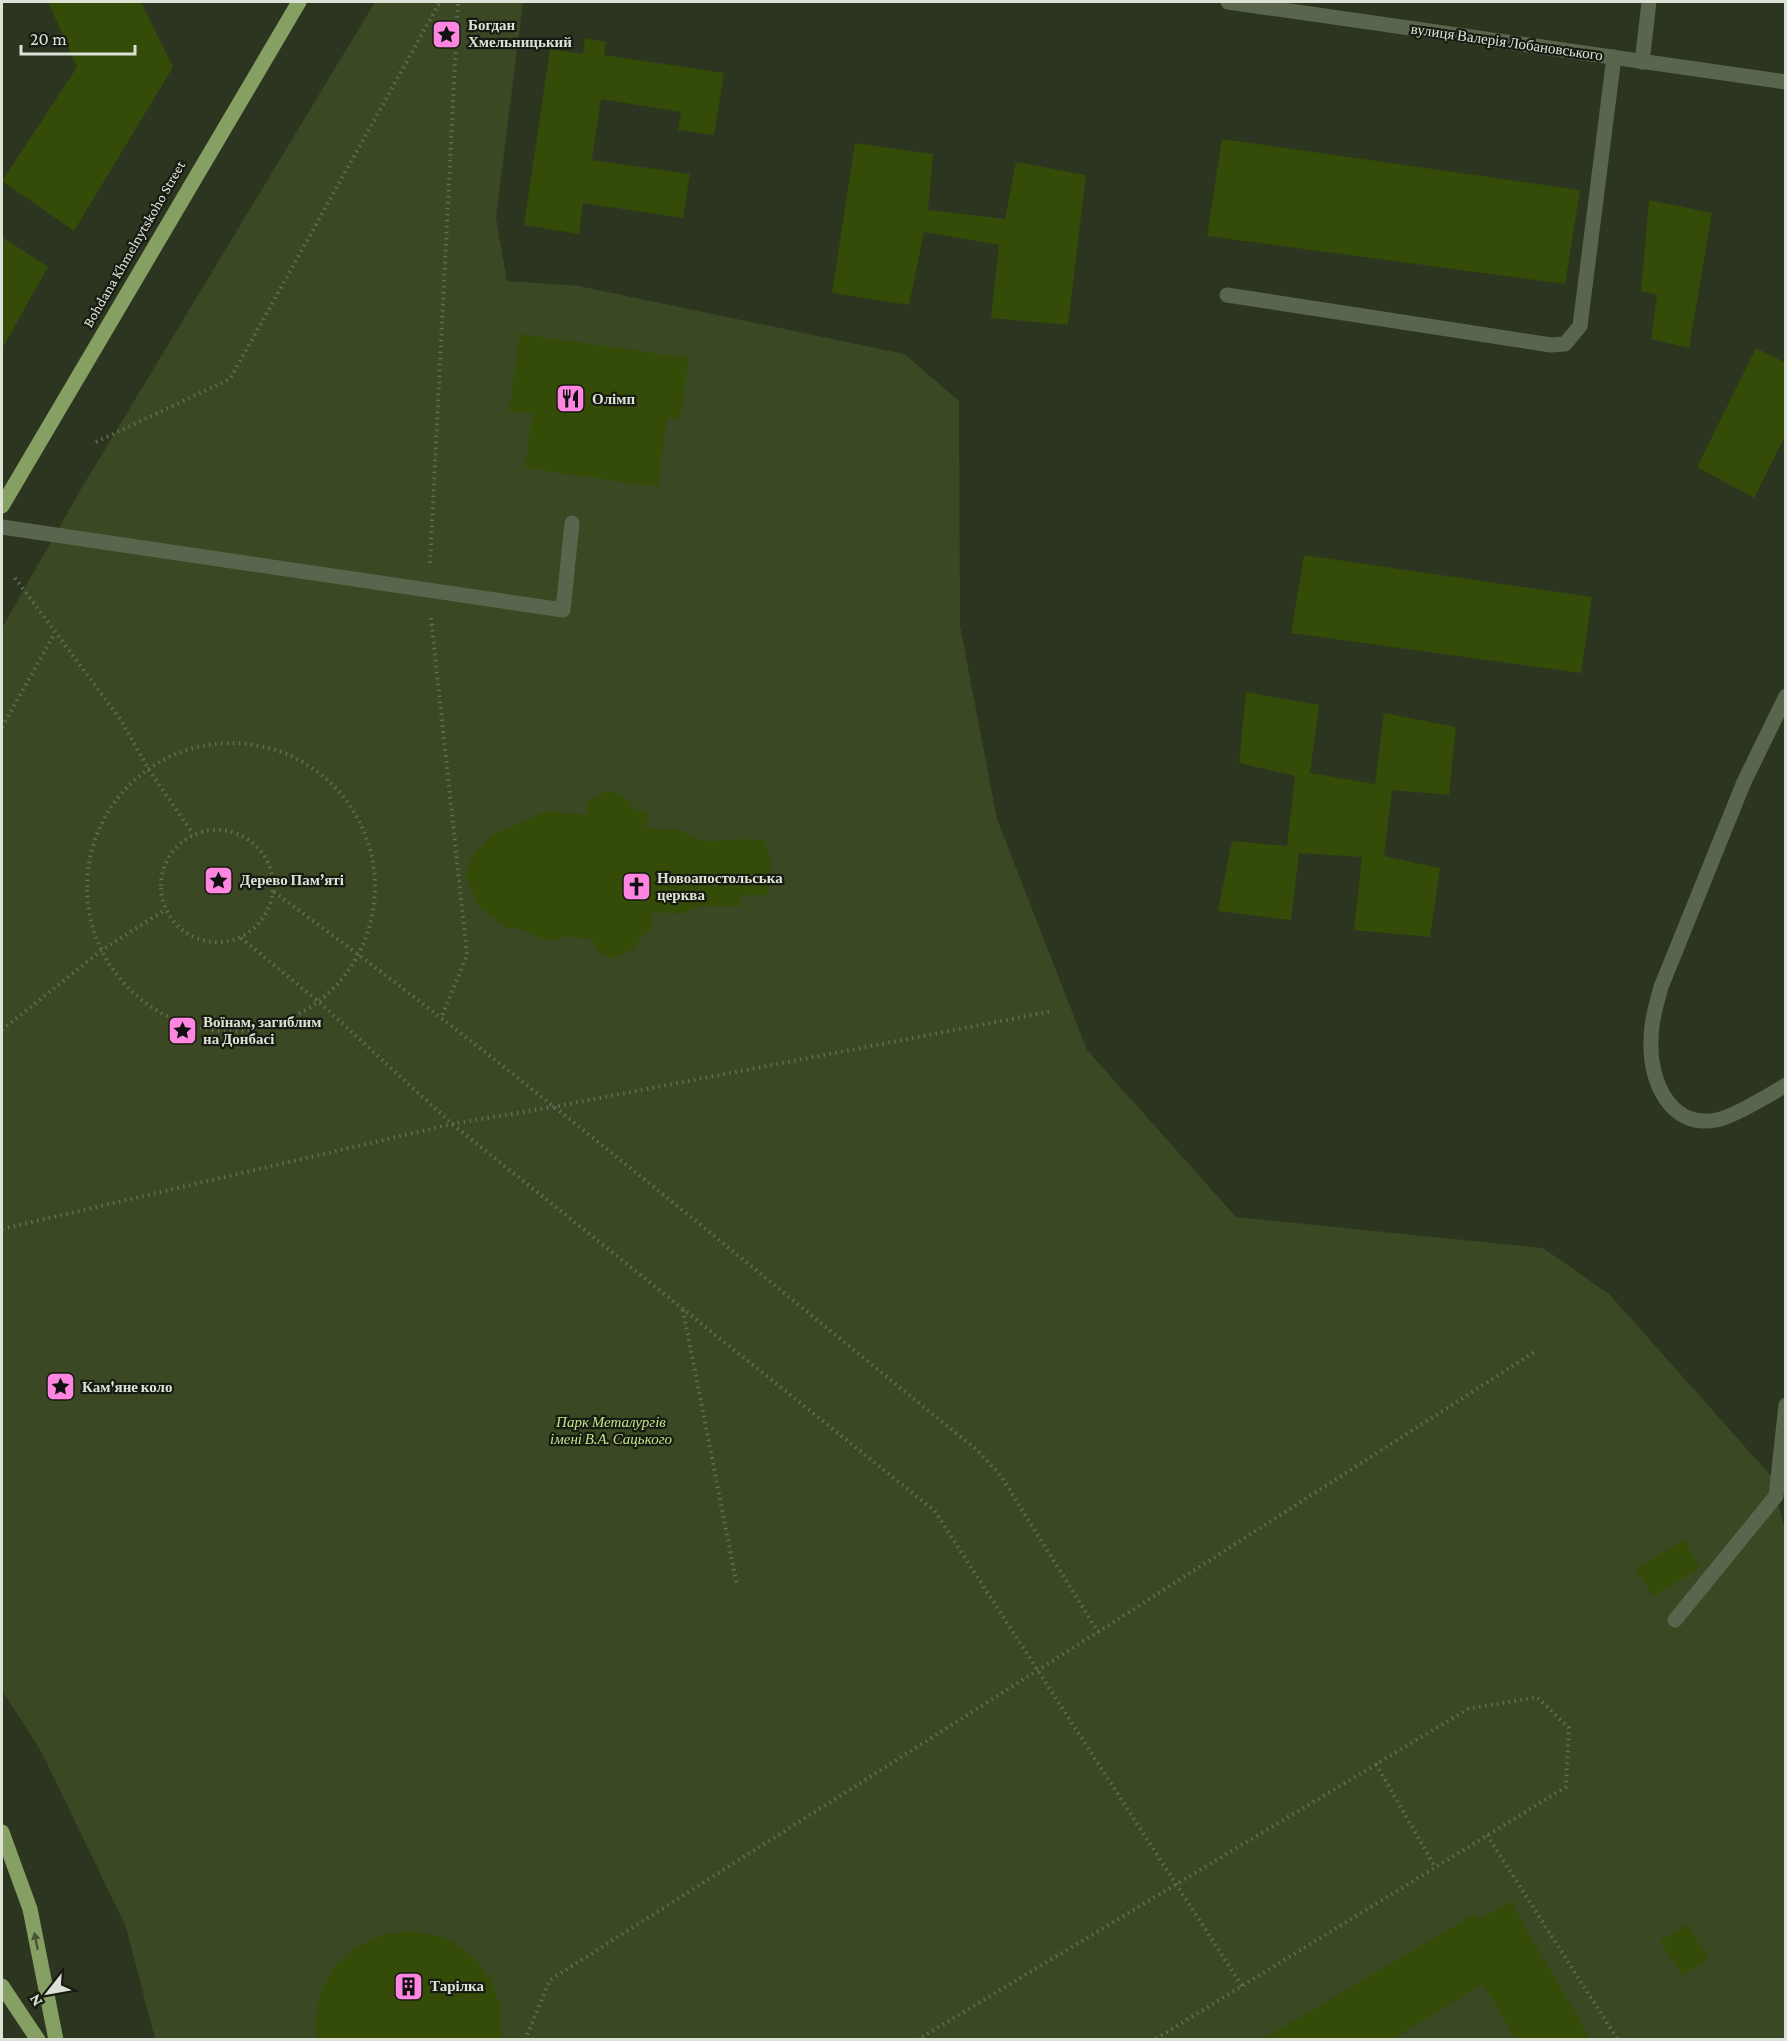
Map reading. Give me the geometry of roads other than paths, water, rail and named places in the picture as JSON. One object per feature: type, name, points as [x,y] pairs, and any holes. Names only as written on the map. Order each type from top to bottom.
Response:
[{"type":"main road","name":"Bohdana Khmelnytskoho Street","points":[[2,506],[299,2]]},
{"type":"main road","points":[[2,1832],[30,1909],[56,2040]]},
{"type":"main road","points":[[2,1986],[38,2040]]},
{"type":"street","name":"вулиця Валерія Лобановського","points":[[1228,2],[1785,82]]},
{"type":"street","points":[[1642,62],[1649,2]]},
{"type":"street","points":[[1227,295],[1551,345],[1565,344],[1580,326],[1614,57]]},
{"type":"street","points":[[2,527],[563,610],[572,523]]},
{"type":"street","points":[[1785,696],[1744,782],[1661,987],[1654,1013],[1651,1041],[1652,1063],[1665,1101],[1677,1113],[1696,1121],[1718,1120],[1785,1085]]},
{"type":"street","points":[[1675,1620],[1776,1496],[1785,1405]]},
{"type":"place","name":"Богдан Хмельницький","points":[[447,34]]},
{"type":"place","name":"Олімп","points":[[571,399]]},
{"type":"place","name":"Дерево Пам’яті","points":[[219,880]]},
{"type":"place","name":"Новоапостольська церква","points":[[636,887]]},
{"type":"place","name":"Воїнам, загиблим на Донбасі","points":[[182,1031]]},
{"type":"place","name":"Кам'яне коло","points":[[61,1387]]},
{"type":"place","name":"Тарілка","points":[[409,1986]]},
{"type":"park label","name":"Парк Металургів імені В.А. Сацького","points":[[611,1430]]}]
